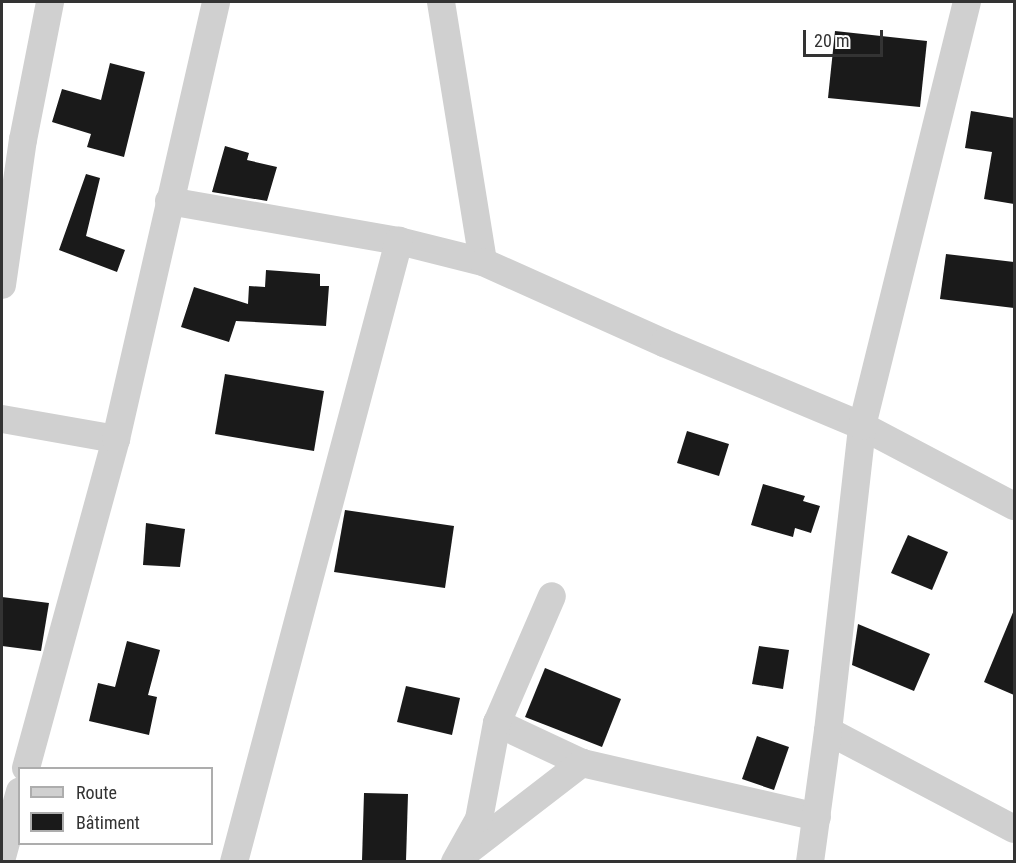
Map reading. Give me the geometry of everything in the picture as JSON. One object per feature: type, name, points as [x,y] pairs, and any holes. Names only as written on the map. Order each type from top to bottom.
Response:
[{"type":"street","points":[[2,285],[23,140],[50,2]]},
{"type":"street","points":[[26,767],[116,439],[216,2]]},
{"type":"street","points":[[441,2],[483,262]]},
{"type":"street","points":[[810,861],[828,731],[862,426],[967,2]]},
{"type":"street","points":[[169,201],[399,241],[483,262],[664,343],[862,426],[1014,506]]},
{"type":"street","points":[[234,861],[399,241]]},
{"type":"street","points":[[2,419],[116,439]]},
{"type":"street","points":[[457,860],[479,819],[497,723],[552,596]]},
{"type":"street","points":[[497,723],[582,763],[817,818]]},
{"type":"street","points":[[828,731],[1014,829]]},
{"type":"street","points":[[457,860],[582,763]]},
{"type":"street","points":[[2,857],[18,798]]},
{"type":"building","points":[[835,31],[927,41],[920,107],[828,98]]},
{"type":"building","points":[[110,63],[145,72],[124,157],[87,147],[91,134],[52,122],[62,89],[101,100]]},
{"type":"building","points":[[971,111],[1014,118],[1014,204],[984,199],[992,152],[965,148]]},
{"type":"building","points":[[225,146],[249,153],[247,160],[277,167],[267,201],[212,192]]},
{"type":"building","points":[[86,174],[100,178],[86,236],[125,250],[117,272],[59,250]]},
{"type":"building","points":[[946,254],[1014,262],[1014,308],[940,299]]},
{"type":"building","points":[[266,270],[320,274],[320,286],[329,286],[326,326],[236,321],[229,342],[181,327],[194,287],[248,304],[249,286],[265,287]]},
{"type":"building","points":[[225,374],[324,391],[314,451],[215,434]]},
{"type":"building","points":[[687,431],[729,444],[719,476],[677,463]]},
{"type":"building","points":[[763,484],[805,496],[803,501],[820,506],[811,533],[795,528],[793,537],[751,525]]},
{"type":"building","points":[[345,510],[454,526],[445,588],[334,572]]},
{"type":"building","points":[[146,523],[185,529],[180,567],[143,565]]},
{"type":"building","points":[[908,535],[948,552],[932,590],[891,573]]},
{"type":"building","points":[[2,597],[49,603],[41,651],[2,646]]},
{"type":"building","points":[[1014,610],[1014,695],[984,682]]},
{"type":"building","points":[[858,624],[930,654],[914,691],[852,665]]},
{"type":"building","points":[[127,641],[160,650],[148,695],[157,697],[149,735],[89,721],[98,683],[115,687]]},
{"type":"building","points":[[759,646],[789,650],[783,689],[752,684]]},
{"type":"building","points":[[545,668],[621,699],[602,747],[525,717]]},
{"type":"building","points":[[406,686],[460,698],[452,735],[397,722]]},
{"type":"building","points":[[757,736],[789,747],[774,790],[742,779]]},
{"type":"building","points":[[364,793],[408,794],[406,861],[362,861]]}]
